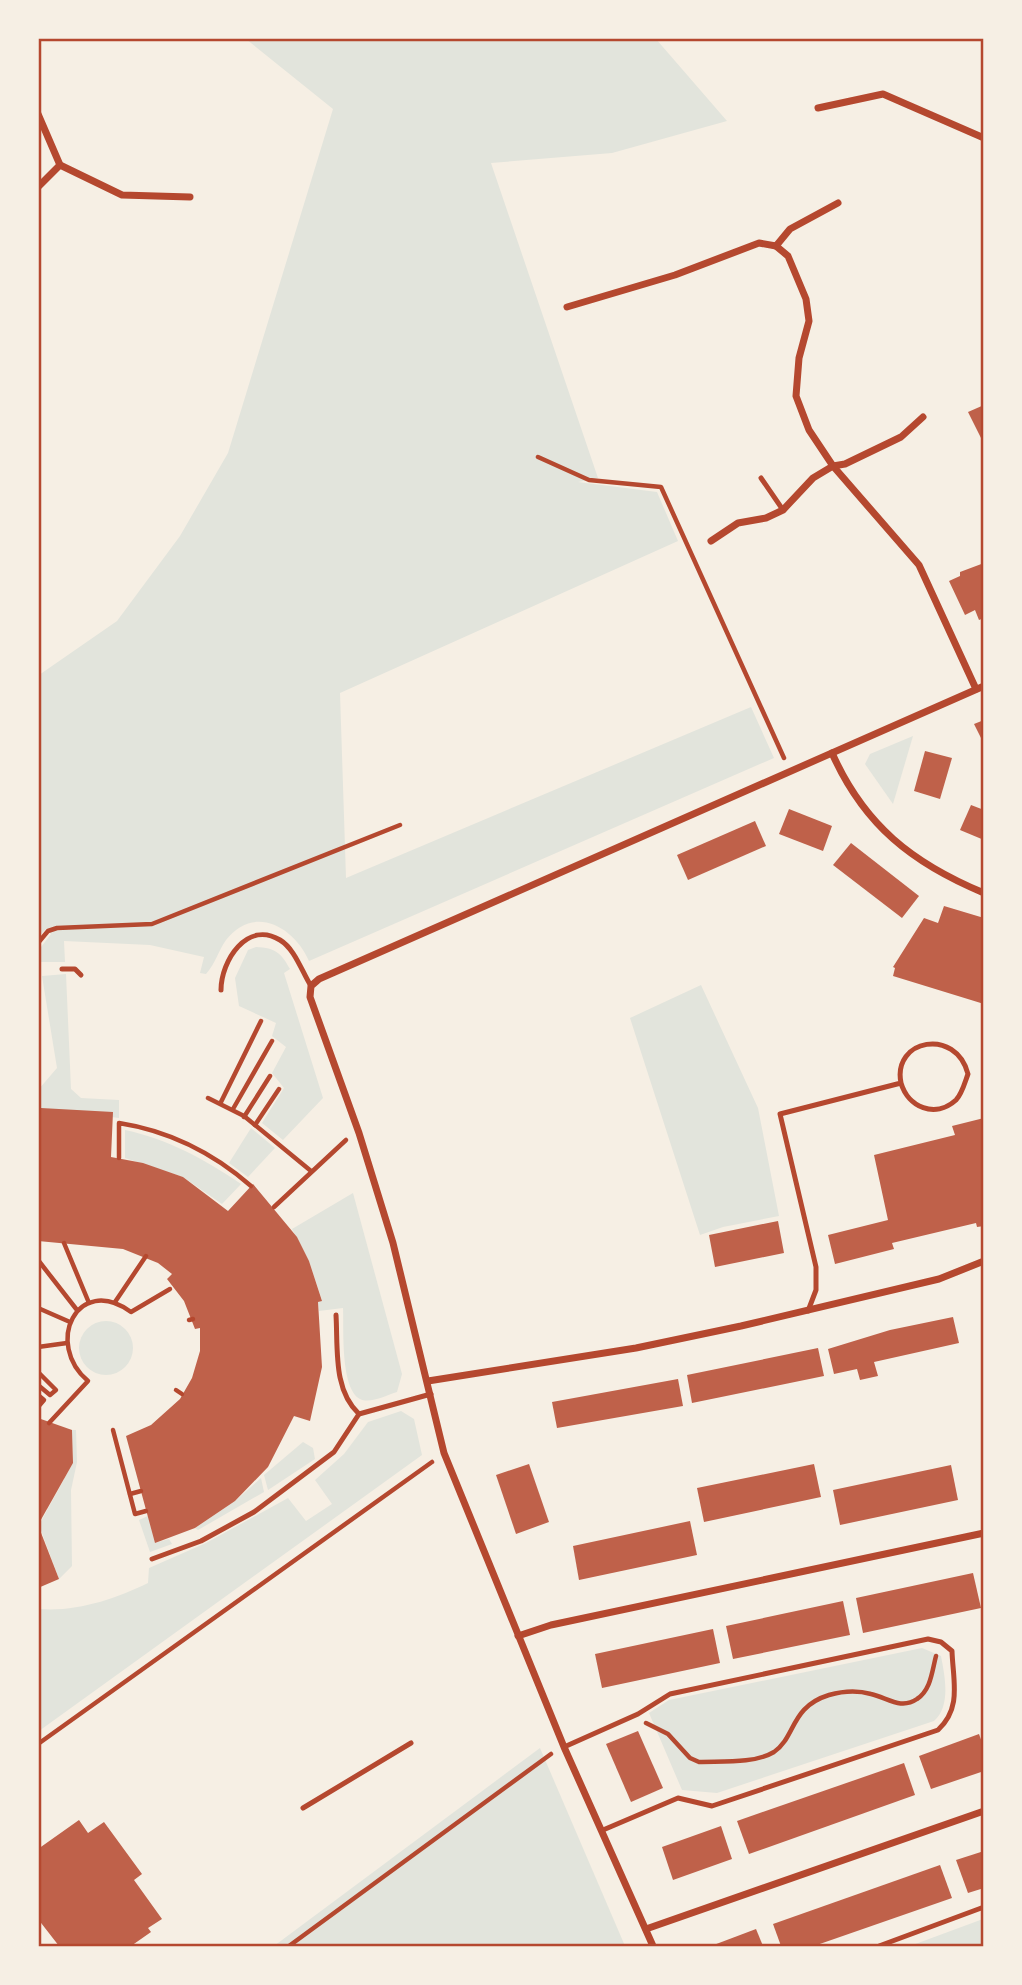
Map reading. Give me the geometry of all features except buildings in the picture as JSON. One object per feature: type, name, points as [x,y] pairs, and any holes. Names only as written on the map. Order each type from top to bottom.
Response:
[{"type":"street","points":[[818,108],[883,94],[984,138]]},
{"type":"street","points":[[38,114],[60,166],[122,195],[190,197]]},
{"type":"street","points":[[38,187],[60,166]]},
{"type":"street","points":[[776,246],[790,229],[838,203]]},
{"type":"street","points":[[567,307],[675,275],[759,243],[776,246],[788,256],[806,299],[809,321],[799,358],[796,396],[809,430],[832,466],[919,565],[980,687],[319,979],[310,986],[310,997],[359,1133],[393,1243],[432,1394],[444,1453],[564,1747],[653,1947]]},
{"type":"street","points":[[711,541],[738,523],[766,518],[783,510],[813,478],[832,466],[845,464],[901,437],[923,417]]},
{"type":"street","points":[[832,752],[844,779],[866,813],[905,850],[947,877],[984,893]]},
{"type":"street","points":[[428,1381],[636,1348],[808,1311],[939,1279],[984,1261]]},
{"type":"street","points":[[518,1636],[551,1625],[984,1533]]},
{"type":"street","points":[[646,1930],[984,1811]]},
{"type":"lane","points":[[761,478],[783,510]]},
{"type":"lane","points":[[221,990],[228,961],[237,944],[254,936],[268,935],[282,941],[292,952],[310,986]]},
{"type":"lane","points":[[62,969],[75,970],[81,975]]},
{"type":"lane","points":[[941,1044],[956,1050],[965,1061],[968,1074],[956,1100],[939,1109],[925,1110],[916,1105],[908,1099],[901,1083],[901,1062],[907,1054],[924,1045],[941,1044]]},
{"type":"lane","points":[[808,1311],[816,1290],[816,1267],[779,1114],[901,1083]]},
{"type":"lane","points":[[336,1315],[341,1391],[347,1403],[359,1414]]},
{"type":"lane","points":[[152,1559],[201,1541],[254,1512],[334,1452],[359,1414],[432,1394]]},
{"type":"lane","points":[[564,1747],[638,1714],[670,1694],[928,1639],[941,1642],[953,1651],[954,1705],[950,1719],[938,1730],[712,1806],[678,1798],[603,1830]]},
{"type":"lane","points":[[303,1808],[411,1743]]},
{"type":"lane","points":[[879,1947],[984,1907]]},
{"type":"path","points":[[538,457],[589,480],[661,486],[790,771]]},
{"type":"path","points":[[38,943],[48,931],[57,928],[152,924],[400,825]]},
{"type":"path","points":[[220,1102],[261,1021]]},
{"type":"path","points":[[233,1110],[272,1041]]},
{"type":"path","points":[[244,1117],[270,1076]]},
{"type":"path","points":[[255,1125],[279,1089]]},
{"type":"path","points":[[208,1098],[244,1117],[311,1171]]},
{"type":"path","points":[[119,1158],[119,1123],[153,1130],[189,1144],[213,1156],[251,1186]]},
{"type":"path","points":[[274,1207],[338,1144],[359,1133]]},
{"type":"path","points":[[64,1243],[89,1303]]},
{"type":"path","points":[[115,1302],[146,1256]]},
{"type":"path","points":[[38,1260],[77,1310]]},
{"type":"path","points":[[49,1423],[88,1381],[74,1366],[67,1343],[70,1322],[77,1310],[89,1303],[115,1302],[131,1312],[170,1289]]},
{"type":"path","points":[[38,1308],[70,1322]]},
{"type":"path","points":[[38,1347],[67,1343]]},
{"type":"path","points":[[38,1372],[56,1390],[50,1395],[38,1385]]},
{"type":"path","points":[[176,1390],[183,1394]]},
{"type":"path","points":[[38,1395],[44,1400],[38,1407]]},
{"type":"path","points":[[113,1430],[135,1514],[146,1511]]},
{"type":"path","points":[[38,1744],[444,1453]]},
{"type":"path","points":[[130,1494],[141,1491]]},
{"type":"path","points":[[638,1714],[650,1727],[668,1734],[690,1758],[699,1762],[762,1756],[779,1747],[802,1712],[827,1696],[859,1692],[896,1704],[907,1704],[917,1699],[926,1692],[941,1642]]},
{"type":"path","points":[[289,1947],[533,1766],[564,1747]]},
{"type":"shaded area","points":[[246,39],[656,39],[727,121],[612,153],[491,163],[598,478],[578,482],[657,492],[678,541],[340,693],[346,878],[751,707],[774,758],[309,961],[294,938],[272,924],[261,922],[249,923],[237,929],[226,940],[206,974],[200,973],[204,957],[150,945],[64,941],[65,962],[39,962],[41,947],[51,934],[46,929],[39,936],[39,675],[117,621],[180,536],[228,453],[333,109]]},
{"type":"shaded area","points":[[913,736],[893,804],[865,764],[870,754]]},
{"type":"shaded area","points":[[256,947],[277,952],[290,969],[284,973],[323,1098],[283,1140],[262,1123],[284,1088],[272,1073],[286,1047],[272,1036],[276,1023],[239,1006],[235,978],[248,950]]},
{"type":"shaded area","points":[[66,974],[71,1089],[81,1098],[119,1100],[119,1118],[41,1108],[39,1150],[39,1089],[57,1068],[42,976]]},
{"type":"shaded area","points":[[701,985],[758,1108],[779,1216],[723,1227],[700,1235],[630,1018]]},
{"type":"shaded area","points":[[251,1128],[275,1148],[248,1177],[229,1163]]},
{"type":"shaded area","points":[[125,1130],[185,1151],[241,1184],[222,1204],[183,1177],[125,1158]]},
{"type":"shaded area","points":[[353,1193],[402,1374],[397,1392],[369,1400],[360,1399],[349,1383],[344,1357],[343,1308],[319,1311],[318,1302],[322,1300],[309,1261],[292,1229]]},
{"type":"shaded area","points":[[106,1321],[125,1329],[133,1348],[125,1367],[106,1375],[87,1367],[79,1348],[87,1329]]},
{"type":"shaded area","points":[[401,1411],[414,1419],[422,1455],[39,1731],[39,1609],[81,1606],[135,1589],[148,1583],[149,1568],[206,1543],[288,1498],[306,1521],[332,1504],[315,1480],[344,1454],[368,1422]]},
{"type":"shaded area","points":[[72,1430],[76,1430],[77,1462],[71,1490],[72,1566],[59,1579],[39,1525],[73,1463]]},
{"type":"shaded area","points":[[303,1442],[313,1448],[315,1459],[268,1490],[264,1475]]},
{"type":"shaded area","points":[[261,1478],[264,1492],[198,1530],[195,1528],[235,1501]]},
{"type":"shaded area","points":[[148,1516],[155,1543],[169,1539],[172,1544],[150,1552],[139,1520]]},
{"type":"shaded area","points":[[922,1648],[941,1656],[944,1673],[945,1699],[934,1721],[717,1793],[682,1790],[649,1713],[669,1700]]},
{"type":"shaded area","points":[[540,1748],[625,1946],[274,1946]]},
{"type":"shaded area","points":[[983,1919],[983,1946],[910,1946]]}]
